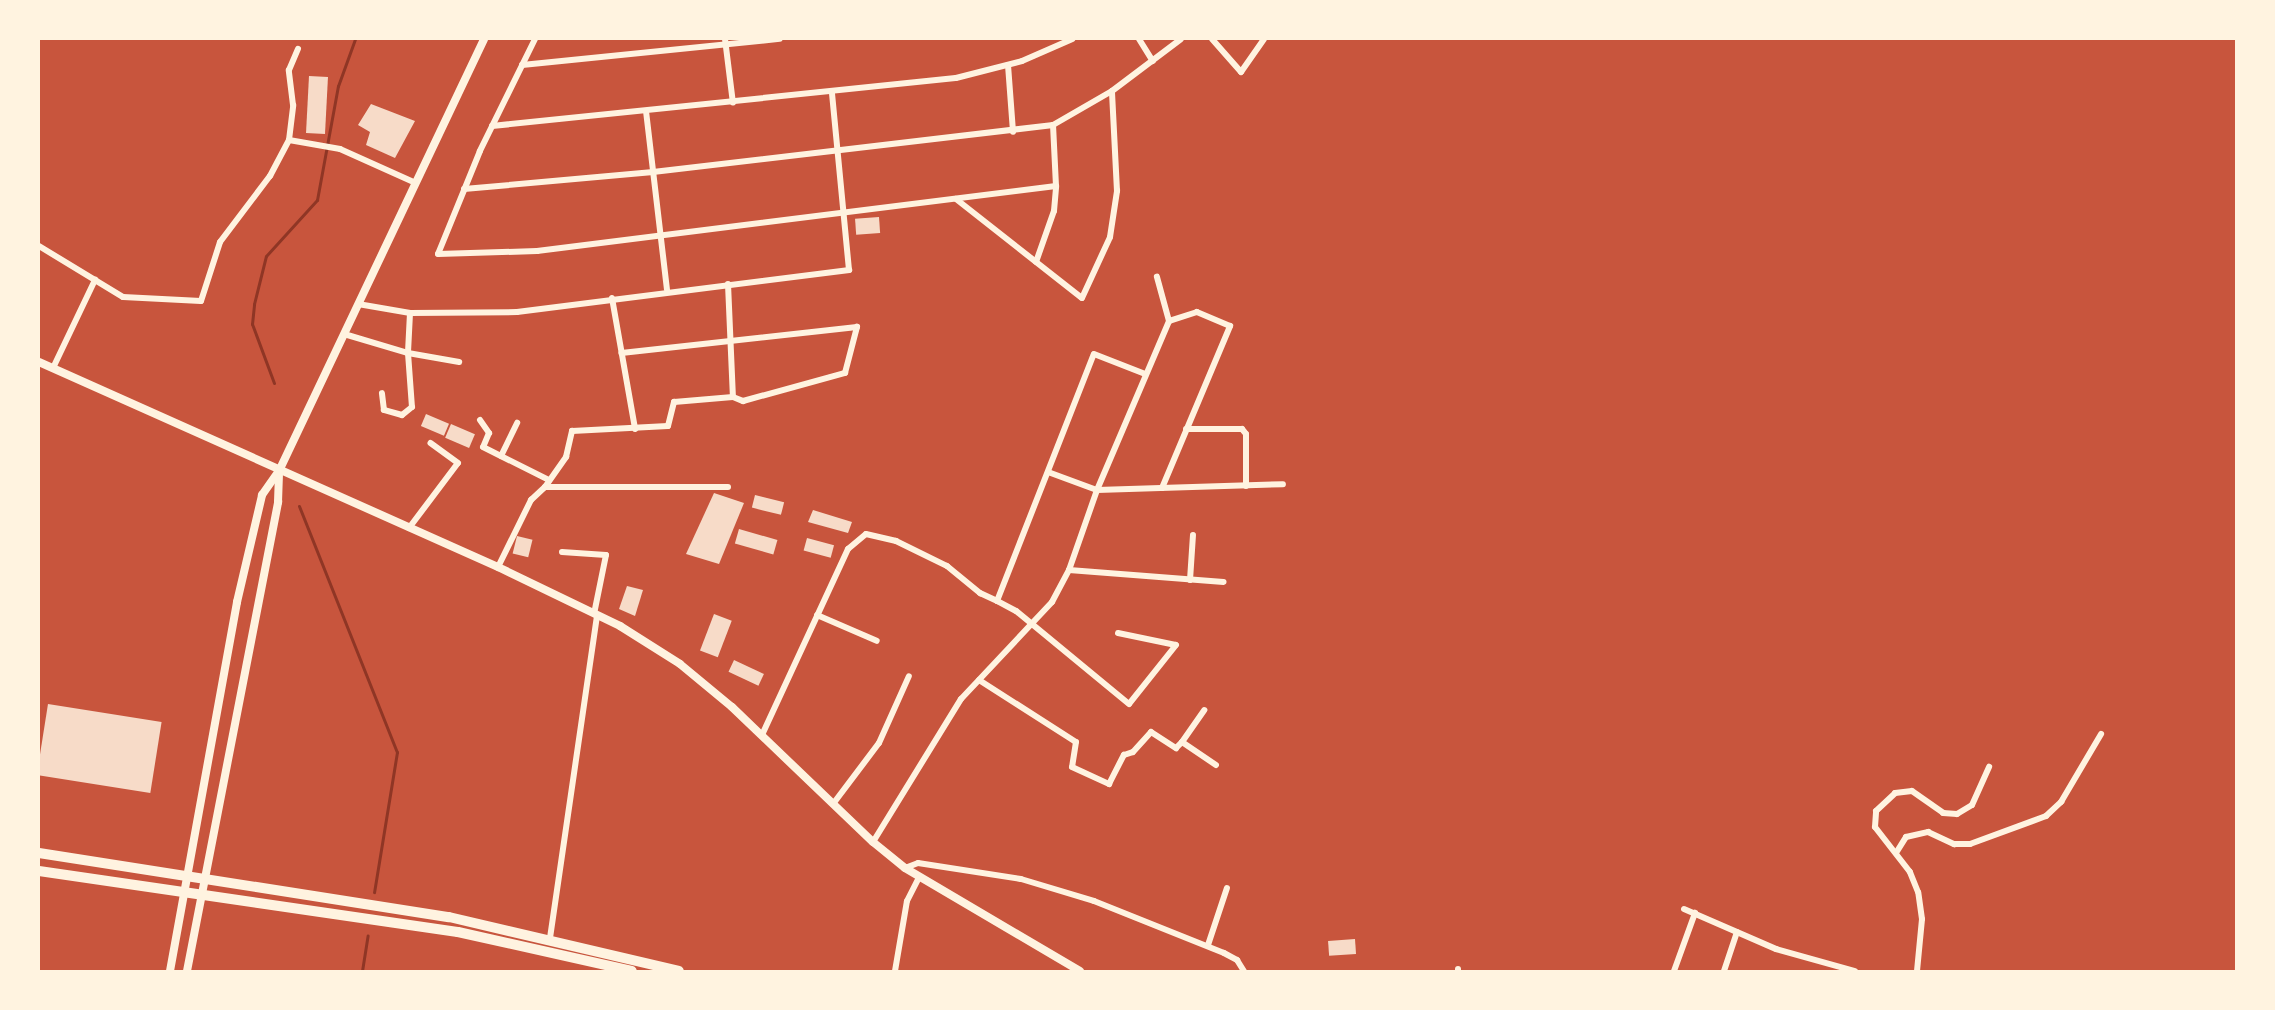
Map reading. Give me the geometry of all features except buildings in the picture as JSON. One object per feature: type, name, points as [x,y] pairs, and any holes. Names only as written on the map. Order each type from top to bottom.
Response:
[{"type":"main road","points":[[39,853],[385,906],[549,938],[679,971]]},
{"type":"main road","points":[[39,871],[458,932],[632,971]]},
{"type":"street","points":[[170,971],[237,602],[262,495],[279,471],[484,39]]},
{"type":"street","points":[[535,39],[492,126],[438,254],[537,251],[1056,186]]},
{"type":"street","points":[[522,65],[725,42],[780,39]]},
{"type":"street","points":[[492,126],[831,93],[956,78],[1008,65],[1072,39]]},
{"type":"street","points":[[1139,39],[1153,61]]},
{"type":"street","points":[[464,189],[653,172],[1014,132],[1053,125],[1112,92],[1181,39]]},
{"type":"street","points":[[1212,39],[1242,72],[1264,39]]},
{"type":"street","points":[[725,42],[733,103]]},
{"type":"street","points":[[39,246],[123,297],[201,301],[220,242],[270,176],[289,140],[293,105],[289,70],[298,48]]},
{"type":"street","points":[[1008,65],[1014,132]]},
{"type":"street","points":[[956,199],[1082,298],[1100,266],[1110,237],[1117,191],[1112,92]]},
{"type":"street","points":[[358,304],[411,313],[517,312],[667,290],[849,270],[831,93]]},
{"type":"street","points":[[646,111],[667,290]]},
{"type":"street","points":[[1036,262],[1054,211],[1056,186],[1053,125]]},
{"type":"street","points":[[289,140],[336,148],[416,183]]},
{"type":"street","points":[[873,842],[961,699],[1052,602],[1069,570],[1097,490],[1169,321],[1157,277]]},
{"type":"street","points":[[53,368],[95,280]]},
{"type":"street","points":[[728,284],[733,340],[734,397]]},
{"type":"street","points":[[612,298],[635,429]]},
{"type":"street","points":[[1162,488],[1230,326],[1197,312],[1169,321]]},
{"type":"street","points":[[382,393],[384,410],[402,415],[412,407],[408,353],[411,313]]},
{"type":"street","points":[[498,567],[531,500],[545,487],[566,457],[572,431],[668,426],[674,402],[734,397],[743,401],[766,397],[845,373],[857,327],[621,353]]},
{"type":"street","points":[[344,334],[408,353],[459,362]]},
{"type":"street","points":[[997,601],[1094,354],[1145,374]]},
{"type":"street","points":[[39,362],[498,567],[596,614],[680,664],[762,735],[873,842],[905,868],[1080,971]]},
{"type":"street","points":[[480,420],[489,433],[483,447],[549,480]]},
{"type":"street","points":[[501,456],[517,423]]},
{"type":"street","points":[[1186,429],[1242,429],[1246,434],[1246,486]]},
{"type":"street","points":[[409,528],[458,463],[430,443]]},
{"type":"street","points":[[188,971],[278,502],[279,471]]},
{"type":"street","points":[[1048,472],[1097,490],[1283,484]]},
{"type":"street","points":[[545,487],[728,487]]},
{"type":"street","points":[[762,735],[848,549],[866,534],[896,541],[947,566],[980,593],[997,601],[1029,624],[1129,704],[1176,645],[1118,633]]},
{"type":"street","points":[[1190,580],[1193,535]]},
{"type":"street","points":[[549,938],[606,555],[562,552]]},
{"type":"street","points":[[1069,570],[1224,582]]},
{"type":"street","points":[[817,615],[877,641]]},
{"type":"street","points":[[833,804],[879,743],[909,676]]},
{"type":"street","points":[[980,680],[1076,742],[1072,767],[1109,784],[1124,755],[1132,752],[1150,732],[1176,748],[1203,710]]},
{"type":"street","points":[[1896,853],[1906,837],[1928,832],[1954,844],[1970,843],[2046,816],[2061,802],[2101,734]]},
{"type":"street","points":[[1182,742],[1216,765]]},
{"type":"street","points":[[1917,971],[1922,919],[1918,892],[1896,853],[1875,827],[1876,811],[1894,793],[1912,791],[1942,813],[1957,814],[1972,805],[1989,767]]},
{"type":"street","points":[[905,868],[918,863],[1021,879],[1094,901],[1208,945],[1237,960],[1244,971]]},
{"type":"street","points":[[895,971],[907,901],[919,877]]},
{"type":"street","points":[[1208,945],[1227,888]]},
{"type":"street","points":[[1684,909],[1776,950],[1855,971]]},
{"type":"street","points":[[1674,971],[1695,914]]},
{"type":"street","points":[[1724,971],[1737,932]]},
{"type":"waterway","points":[[274,383],[252,324],[254,304],[266,256],[317,200],[338,86],[355,39]]},
{"type":"waterway","points":[[299,506],[397,752],[374,892]]},
{"type":"waterway","points":[[362,971],[368,935]]}]
